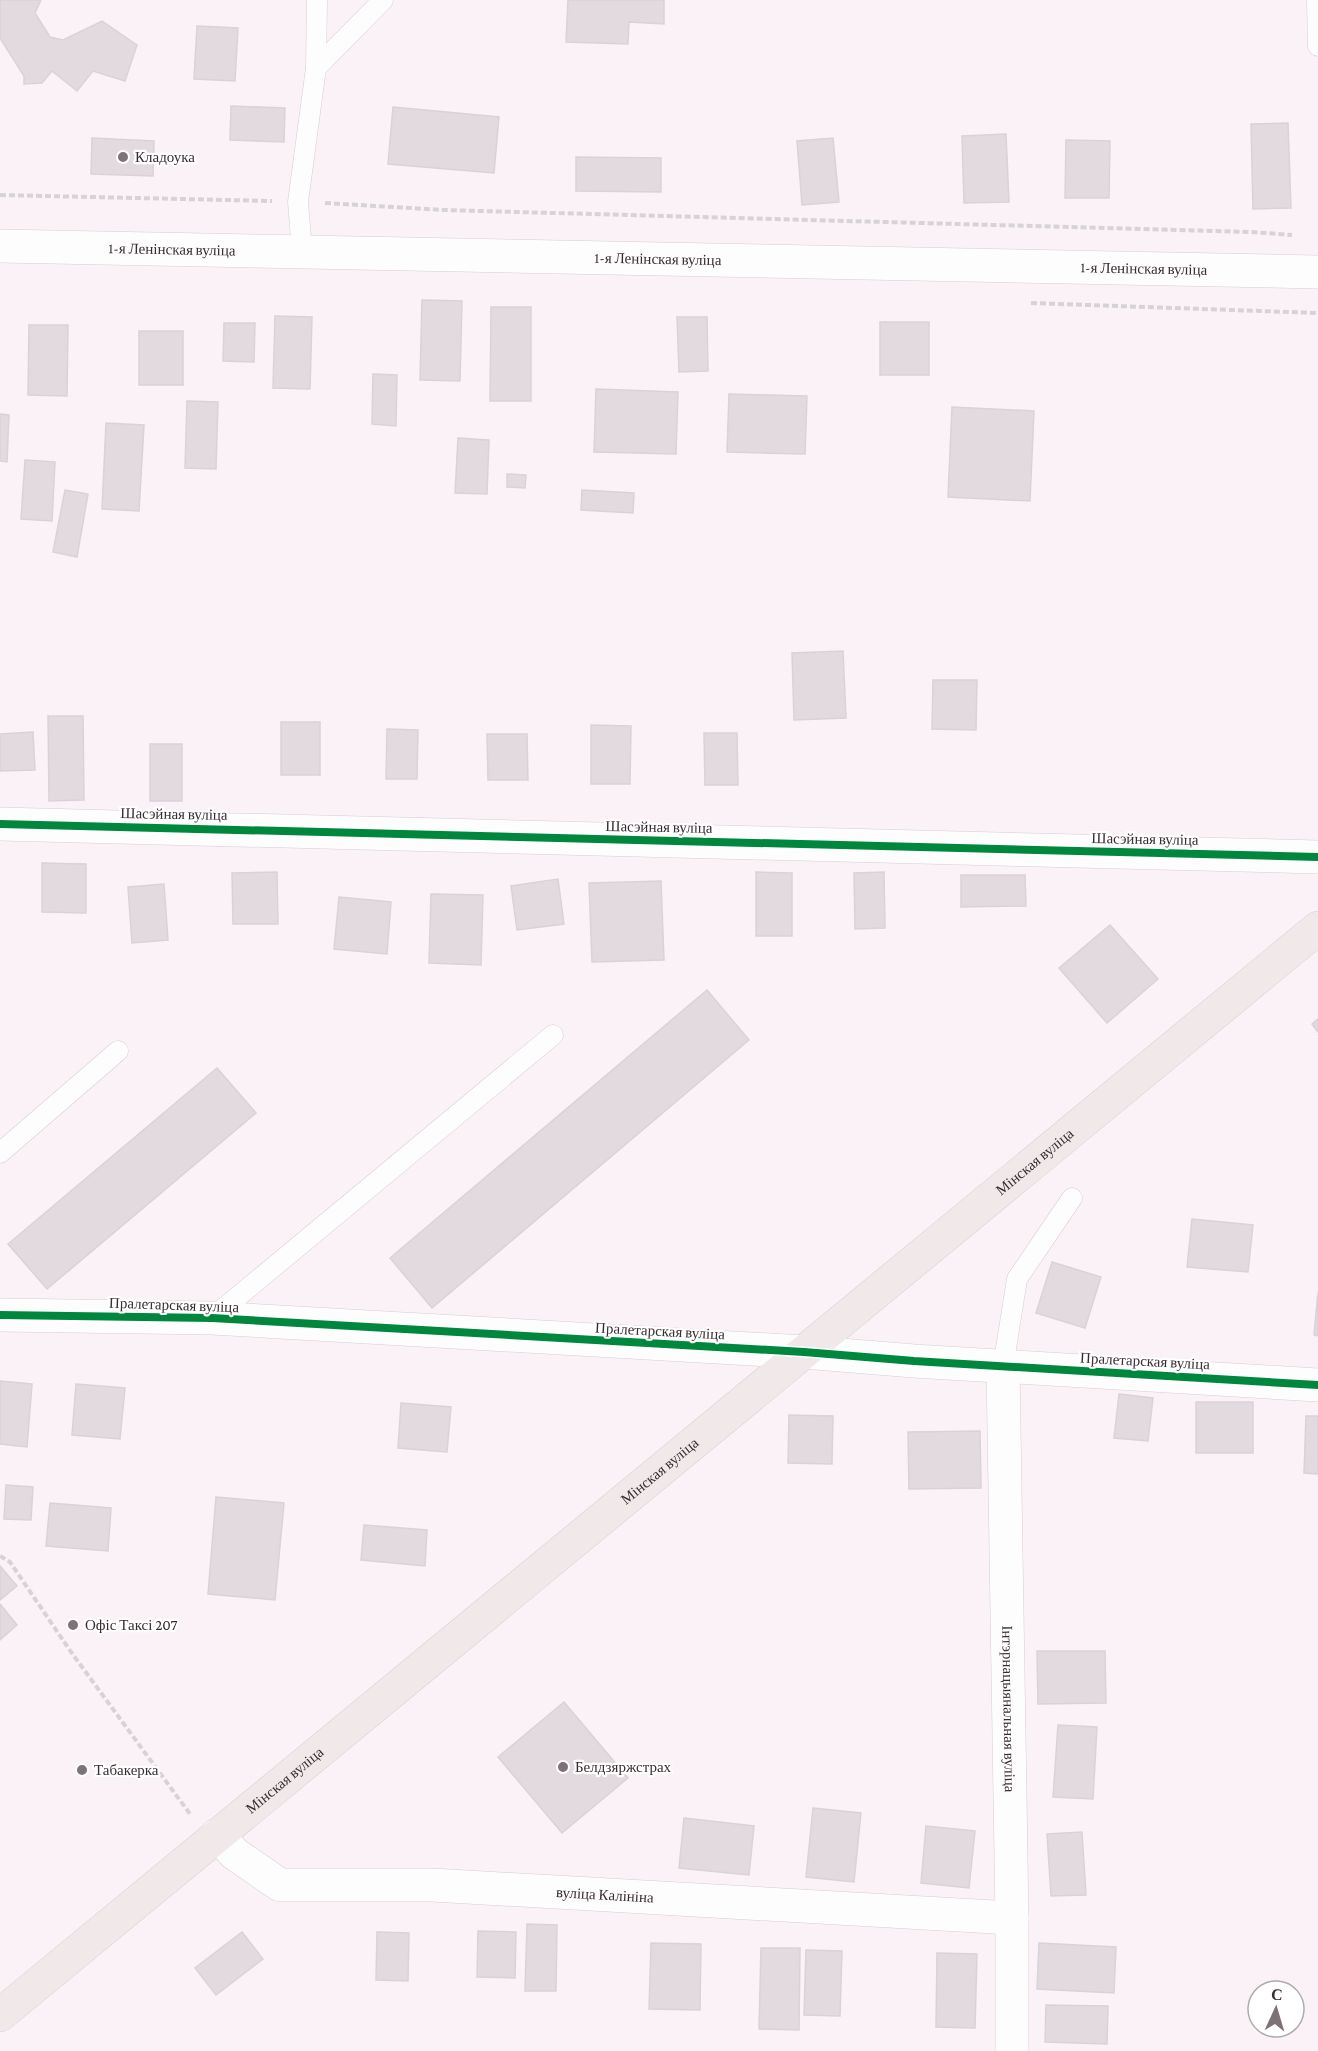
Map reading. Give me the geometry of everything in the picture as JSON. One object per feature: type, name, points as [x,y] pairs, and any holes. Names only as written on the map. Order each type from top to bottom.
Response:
[{"type":"main road","name":"Мінская вуліца","points":[[0,2014],[205,1826],[804,1352],[1318,927]]},
{"type":"street","name":"1-я Ленінская вуліца","points":[[0,246],[1318,272]]},
{"type":"street","name":"Шасэйная вуліца","points":[[0,824],[1318,857]]},
{"type":"street","name":"Пралетарская вуліца","points":[[0,1315],[212,1318],[804,1352],[1003,1367],[1318,1385]]},
{"type":"street","name":"Інтэрнацыянальная вуліца","points":[[1003,1367],[1012,2051]]},
{"type":"street","name":"вуліца Калініна","points":[[205,1826],[235,1854],[280,1885],[432,1885],[1012,1918]]},
{"type":"lane","points":[[302,251],[298,202],[316,68],[317,0]]},
{"type":"lane","points":[[316,68],[383,0]]},
{"type":"lane","points":[[1317,0],[1318,46]]},
{"type":"lane","points":[[212,1318],[553,1035]]},
{"type":"lane","points":[[0,1153],[118,1051]]},
{"type":"lane","points":[[1003,1367],[1017,1279],[1072,1198]]},
{"type":"path","points":[[0,195],[298,202],[444,210],[1228,231],[1296,236]]},
{"type":"path","points":[[0,1556],[10,1562],[71,1652],[205,1826]]},
{"type":"building","points":[[0,0],[41,0],[35,13],[50,37],[63,40],[102,21],[137,45],[125,81],[93,71],[77,91],[52,71],[42,83],[24,84],[24,76],[0,38]]},
{"type":"building","points":[[568,0],[664,0],[664,24],[629,22],[628,44],[566,42]]},
{"type":"building","points":[[197,26],[238,28],[235,81],[194,79]]},
{"type":"building","points":[[231,106],[285,108],[284,142],[230,140]]},
{"type":"building","points":[[393,107],[499,117],[494,173],[388,164]]},
{"type":"building","points":[[1288,123],[1291,208],[1253,209],[1251,124]]},
{"type":"building","points":[[1006,134],[1009,202],[964,203],[962,136]]},
{"type":"building","name":"Кладоука","points":[[92,138],[154,141],[153,176],[91,174]]},
{"type":"building","points":[[833,138],[839,202],[802,205],[797,141]]},
{"type":"building","points":[[1066,140],[1110,141],[1109,198],[1065,198]]},
{"type":"building","points":[[576,157],[661,158],[661,192],[576,191]]},
{"type":"building","points":[[422,300],[462,301],[460,381],[420,380]]},
{"type":"building","points":[[491,307],[531,307],[531,401],[490,401]]},
{"type":"building","points":[[275,316],[312,317],[310,389],[273,388]]},
{"type":"building","points":[[677,317],[707,317],[708,371],[679,372]]},
{"type":"building","points":[[880,322],[929,322],[929,375],[880,375]]},
{"type":"building","points":[[224,323],[255,323],[254,362],[223,361]]},
{"type":"building","points":[[29,325],[68,325],[67,396],[28,395]]},
{"type":"building","points":[[139,331],[183,331],[183,385],[139,385]]},
{"type":"building","points":[[373,374],[397,375],[396,426],[372,424]]},
{"type":"building","points":[[596,389],[678,392],[676,454],[594,452]]},
{"type":"building","points":[[729,394],[807,396],[805,454],[727,452]]},
{"type":"building","points":[[187,401],[218,402],[216,469],[185,468]]},
{"type":"building","points":[[952,407],[1034,411],[1030,501],[948,497]]},
{"type":"building","points":[[0,414],[9,415],[7,462],[0,461]]},
{"type":"building","points":[[106,423],[144,425],[139,511],[102,509]]},
{"type":"building","points":[[458,438],[489,440],[487,494],[455,493]]},
{"type":"building","points":[[25,460],[55,462],[52,521],[21,519]]},
{"type":"building","points":[[507,474],[526,475],[525,488],[507,487]]},
{"type":"building","points":[[65,490],[88,494],[77,557],[53,552]]},
{"type":"building","points":[[582,490],[634,493],[633,513],[581,510]]},
{"type":"building","points":[[843,651],[846,718],[794,720],[792,653]]},
{"type":"building","points":[[933,680],[977,680],[976,730],[932,729]]},
{"type":"building","points":[[48,716],[83,716],[84,800],[49,801]]},
{"type":"building","points":[[281,722],[320,722],[320,775],[281,775]]},
{"type":"building","points":[[591,725],[631,726],[630,784],[591,784]]},
{"type":"building","points":[[387,729],[418,730],[417,779],[386,779]]},
{"type":"building","points":[[33,732],[35,770],[0,771],[0,734]]},
{"type":"building","points":[[704,733],[737,733],[738,785],[705,785]]},
{"type":"building","points":[[487,734],[527,734],[528,780],[488,780]]},
{"type":"building","points":[[150,744],[182,744],[182,801],[150,801]]},
{"type":"building","points":[[42,863],[86,864],[86,913],[42,912]]},
{"type":"building","points":[[277,872],[278,924],[233,924],[232,873]]},
{"type":"building","points":[[756,872],[792,873],[792,936],[756,936]]},
{"type":"building","points":[[884,872],[885,928],[855,929],[854,873]]},
{"type":"building","points":[[961,875],[1025,875],[1026,906],[961,907]]},
{"type":"building","points":[[558,879],[564,924],[517,930],[511,886]]},
{"type":"building","points":[[661,881],[664,960],[592,962],[589,883]]},
{"type":"building","points":[[164,884],[168,940],[132,943],[128,887]]},
{"type":"building","points":[[431,894],[483,895],[481,965],[429,963]]},
{"type":"building","points":[[339,897],[391,902],[387,954],[334,949]]},
{"type":"building","points":[[1110,925],[1158,979],[1107,1023],[1059,968]]},
{"type":"building","points":[[707,990],[749,1040],[432,1308],[390,1258]]},
{"type":"building","points":[[1318,1019],[1318,1032],[1312,1024]]},
{"type":"building","points":[[217,1068],[256,1113],[47,1289],[8,1244]]},
{"type":"building","points":[[1192,1219],[1253,1225],[1248,1272],[1187,1267]]},
{"type":"building","points":[[1052,1262],[1101,1277],[1085,1328],[1036,1313]]},
{"type":"building","points":[[1318,1292],[1318,1336],[1314,1335]]},
{"type":"building","points":[[0,1381],[32,1384],[27,1447],[0,1444]]},
{"type":"building","points":[[76,1384],[125,1388],[120,1439],[72,1435]]},
{"type":"building","points":[[1119,1394],[1153,1398],[1148,1441],[1114,1438]]},
{"type":"building","points":[[1196,1402],[1253,1402],[1253,1453],[1196,1453]]},
{"type":"building","points":[[401,1403],[451,1407],[447,1452],[398,1448]]},
{"type":"building","points":[[789,1415],[833,1416],[832,1464],[788,1463]]},
{"type":"building","points":[[1306,1416],[1318,1416],[1318,1474],[1304,1473]]},
{"type":"building","points":[[980,1431],[981,1488],[909,1489],[908,1432]]},
{"type":"building","points":[[6,1485],[33,1487],[31,1520],[4,1519]]},
{"type":"building","points":[[216,1497],[284,1503],[275,1600],[208,1594]]},
{"type":"building","points":[[50,1503],[111,1508],[108,1551],[46,1546]]},
{"type":"building","points":[[364,1525],[427,1530],[425,1566],[361,1560]]},
{"type":"building","points":[[0,1566],[17,1586],[0,1600]]},
{"type":"building","points":[[0,1604],[17,1625],[0,1640]]},
{"type":"building","points":[[1037,1651],[1105,1651],[1106,1703],[1038,1704]]},
{"type":"building","name":"Белдзяржстрах","points":[[564,1702],[628,1778],[562,1833],[498,1757]]},
{"type":"building","points":[[1058,1725],[1097,1727],[1093,1799],[1053,1797]]},
{"type":"building","points":[[813,1808],[861,1813],[854,1882],[806,1877]]},
{"type":"building","points":[[684,1818],[754,1826],[749,1875],[679,1868]]},
{"type":"building","points":[[926,1826],[975,1831],[969,1888],[921,1883]]},
{"type":"building","points":[[1082,1832],[1086,1895],[1051,1896],[1047,1834]]},
{"type":"building","points":[[527,1924],[557,1925],[556,1991],[525,1991]]},
{"type":"building","points":[[478,1931],[516,1932],[515,1978],[477,1977]]},
{"type":"building","points":[[242,1932],[263,1959],[216,1995],[195,1968]]},
{"type":"building","points":[[377,1932],[409,1933],[408,1981],[376,1980]]},
{"type":"building","points":[[651,1943],[701,1944],[700,2010],[649,2009]]},
{"type":"building","points":[[1039,1943],[1116,1947],[1114,1993],[1037,1989]]},
{"type":"building","points":[[761,1948],[800,1948],[799,2030],[759,2029]]},
{"type":"building","points":[[806,1950],[842,1951],[840,2016],[804,2015]]},
{"type":"building","points":[[937,1953],[977,1954],[975,2028],[936,2027]]},
{"type":"building","points":[[1046,2005],[1108,2006],[1107,2044],[1045,2042]]},
{"type":"cycle path","points":[[0,824],[1318,857]]},
{"type":"cycle path","points":[[0,1315],[212,1318],[804,1352],[914,1361],[1318,1385]]},
{"type":"place","name":"Кладоука","points":[[123,157]]},
{"type":"place","name":"Офіс Таксі 207","points":[[73,1625]]},
{"type":"place","name":"Белдзяржстрах","points":[[563,1767]]},
{"type":"place","name":"Табакерка","points":[[82,1770]]}]
